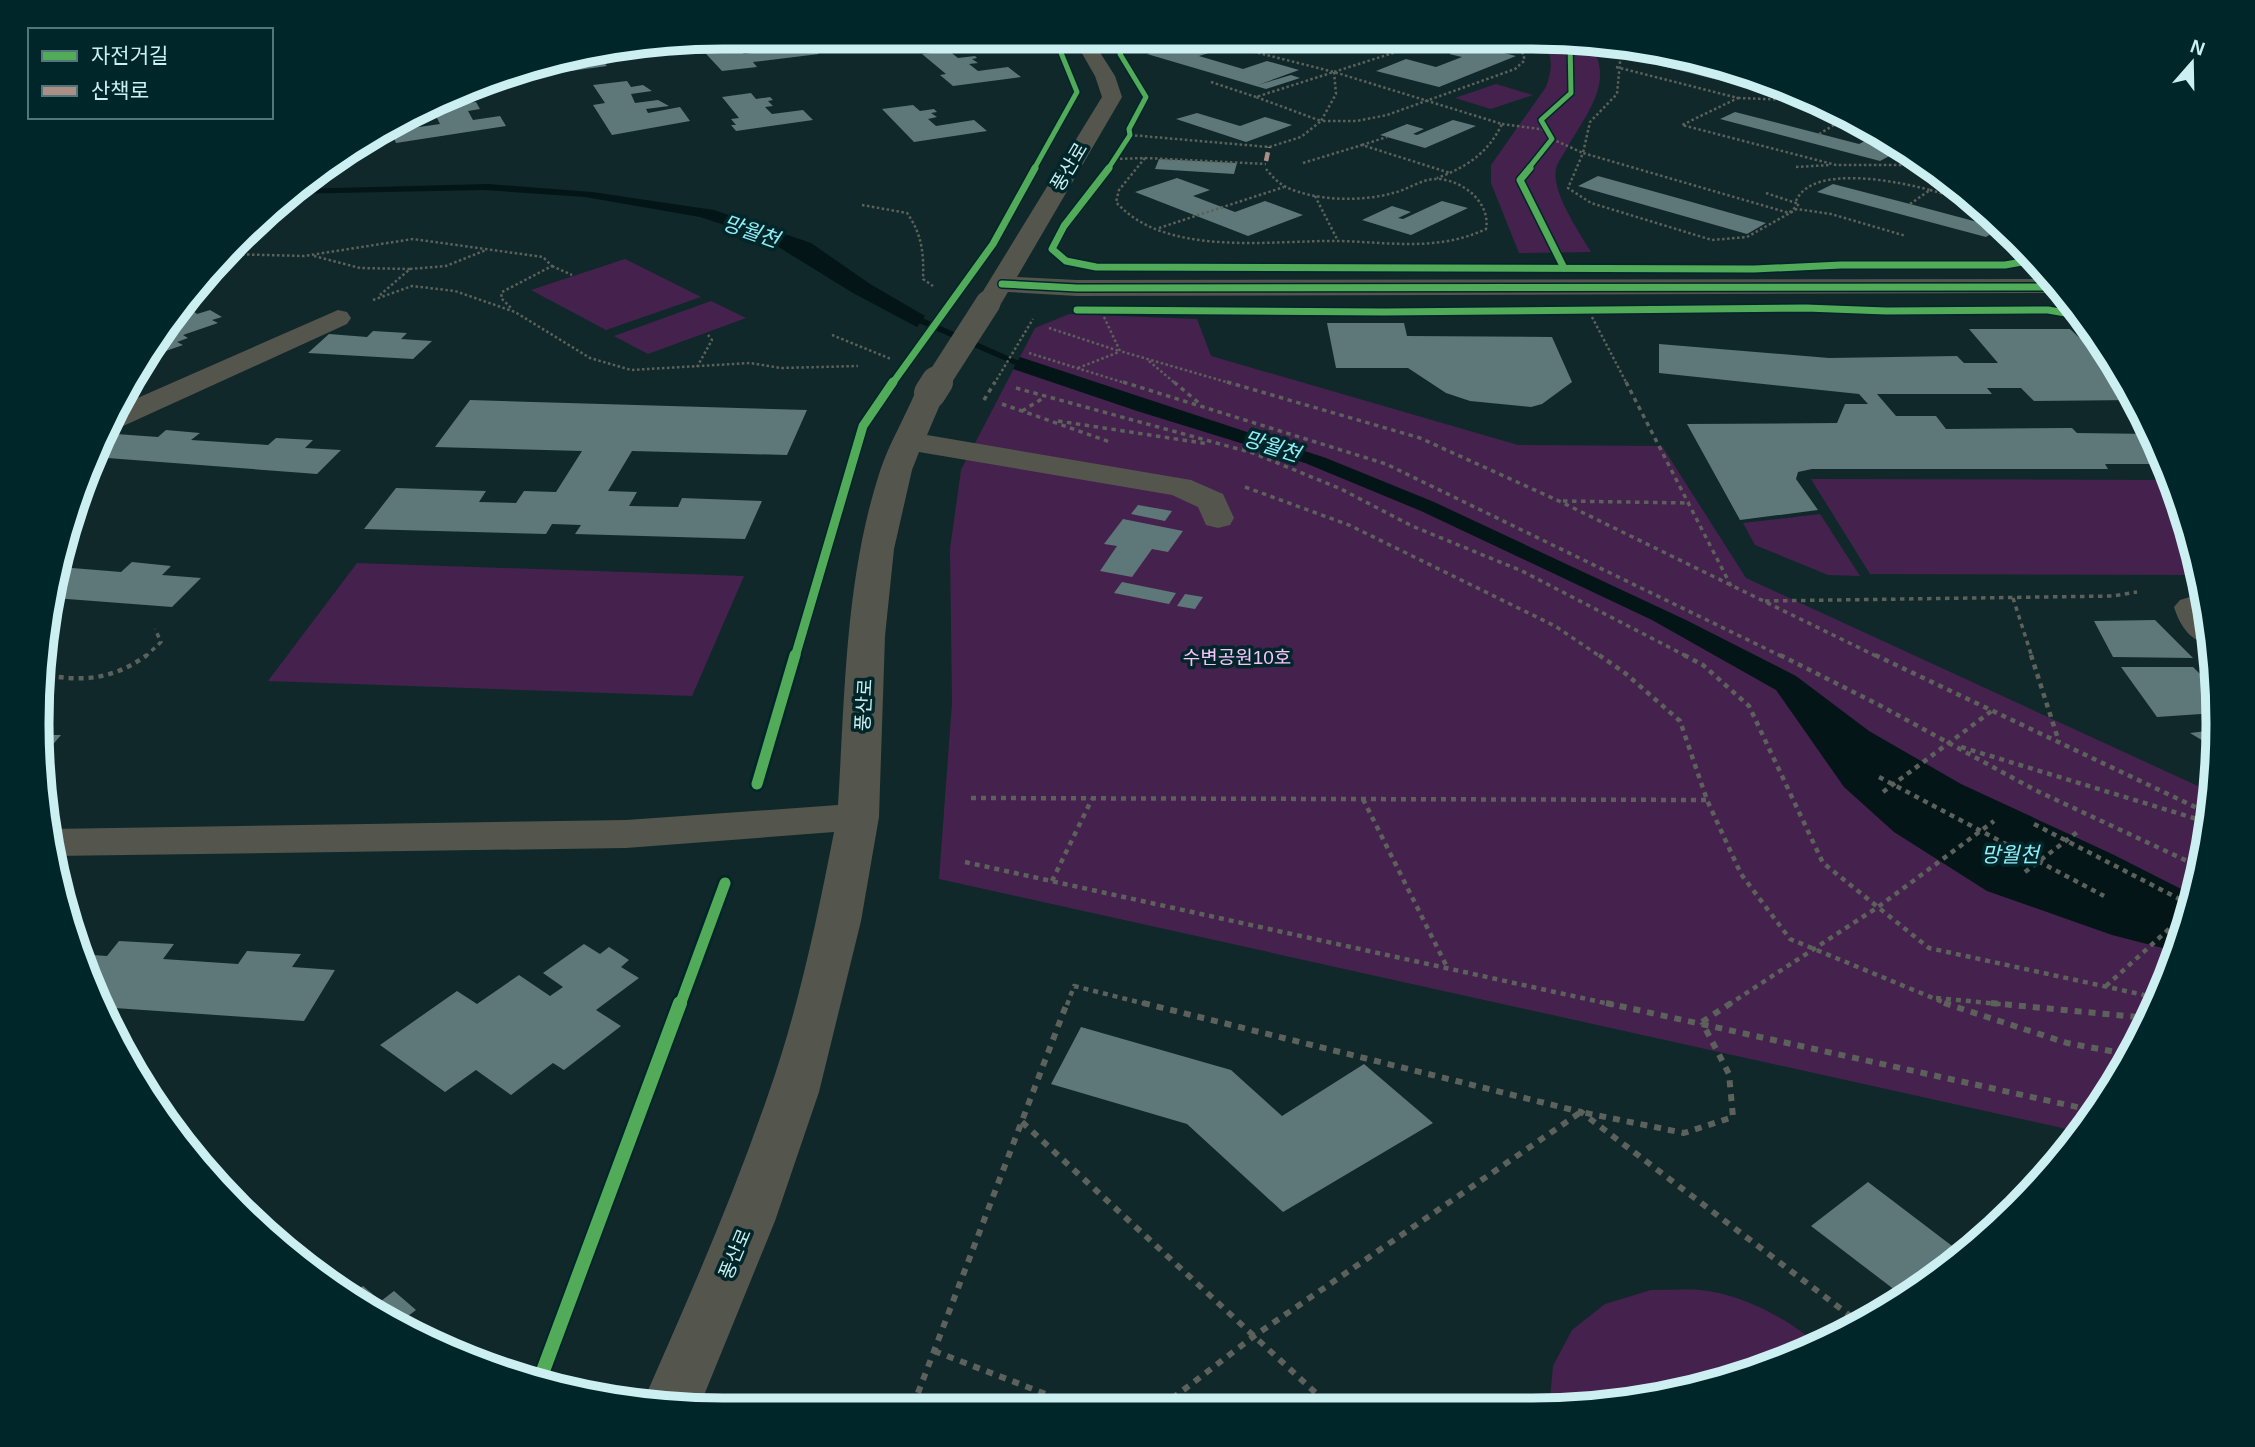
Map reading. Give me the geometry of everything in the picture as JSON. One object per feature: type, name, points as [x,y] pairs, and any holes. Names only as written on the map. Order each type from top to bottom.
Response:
[{"type":"street","name":"풍산로","points":[[675,1396],[748,1221],[794,1092],[839,921],[858,817],[867,636],[877,550],[896,470],[930,393],[995,294],[1112,97],[1105,76],[1089,49]]},
{"type":"street","points":[[995,294],[1077,288],[2046,287]]},
{"type":"street","points":[[124,416],[338,318]]},
{"type":"street","points":[[142,381],[195,383]]},
{"type":"street","points":[[909,441],[1180,486],[1212,501],[1218,518]]},
{"type":"street","points":[[2195,606],[2192,607],[2198,622]]},
{"type":"street","points":[[60,842],[626,834],[858,817]]},
{"type":"path","points":[[1246,49],[1334,72],[1502,124],[1547,130],[1573,151],[1789,213]]},
{"type":"path","points":[[1256,97],[1405,49]]},
{"type":"path","points":[[1211,82],[1321,121],[1357,121],[1387,115],[1515,69],[1524,61],[1524,54],[1514,49]]},
{"type":"path","points":[[1620,55],[1616,67],[1619,88],[1613,102],[1598,111],[1590,121],[1584,134],[1583,153],[1568,182],[1568,188],[1574,194],[1591,202],[1712,240],[1747,237],[1797,209],[1831,214],[1906,236]]},
{"type":"path","points":[[1616,67],[1738,98],[1790,100]]},
{"type":"path","points":[[1135,118],[1129,129],[1130,135],[1269,147],[1301,137],[1321,121],[1336,94],[1334,72]]},
{"type":"path","points":[[1738,98],[1682,125],[1836,165]]},
{"type":"path","points":[[1819,134],[1838,123]]},
{"type":"path","points":[[1158,229],[1284,187],[1314,195],[1364,197],[1392,194],[1451,173],[1485,153],[1502,124]]},
{"type":"path","points":[[1544,149],[1547,130]]},
{"type":"path","points":[[1303,163],[1387,137]]},
{"type":"path","points":[[1362,145],[1451,173]]},
{"type":"path","points":[[1145,158],[1119,190],[1116,202],[1121,210],[1158,229],[1193,237],[1258,244],[1338,241],[1391,245],[1453,242],[1486,229],[1486,210],[1480,199],[1465,189],[1436,179]]},
{"type":"path","points":[[1112,163],[1145,158],[1266,166],[1284,187]]},
{"type":"path","points":[[1796,167],[1909,165]]},
{"type":"path","points":[[1796,201],[1799,194],[1829,179],[1886,179],[1952,196]]},
{"type":"path","points":[[1910,204],[1930,190]]},
{"type":"path","points":[[1766,193],[1796,201],[1799,204],[1797,209]]},
{"type":"path","points":[[1314,195],[1327,215],[1338,241]]},
{"type":"path","points":[[862,205],[907,213],[919,229],[925,251],[923,279],[933,286]]},
{"type":"path","points":[[240,254],[311,255],[357,245],[413,239],[543,257],[552,266],[572,275]]},
{"type":"path","points":[[311,255],[360,268],[410,269],[446,266],[486,250]]},
{"type":"path","points":[[515,313],[500,298],[502,292],[552,266]]},
{"type":"path","points":[[410,269],[397,283],[373,300],[412,286],[434,287],[515,313],[590,358],[631,370],[750,363],[781,368],[859,366]]},
{"type":"path","points":[[1601,310],[1588,310],[1732,587]]},
{"type":"path","points":[[1107,311],[1120,351]]},
{"type":"path","points":[[984,400],[1033,319]]},
{"type":"path","points":[[1049,328],[1145,359],[1420,438],[1559,501],[1760,601],[2200,809]]},
{"type":"path","points":[[697,367],[699,358],[712,340],[708,335]]},
{"type":"path","points":[[832,335],[891,359]]},
{"type":"path","points":[[1078,368],[1120,351]]},
{"type":"path","points":[[1029,353],[1386,464],[1647,589],[1881,706],[2035,790],[2191,863]]},
{"type":"path","points":[[1145,359],[1202,405]]},
{"type":"path","points":[[1016,388],[1253,453],[1341,489],[1412,526],[1522,571],[1703,665],[1749,706],[1823,863],[1930,948],[2148,996]]},
{"type":"path","points":[[1022,411],[1046,396]]},
{"type":"path","points":[[1002,404],[1117,444]]},
{"type":"path","points":[[1047,420],[1229,447]]},
{"type":"path","points":[[1235,484],[1349,525],[1555,626],[1625,673],[1680,721],[1707,800],[1741,874],[1790,939],[1925,998],[2067,1043],[2120,1053]]},
{"type":"path","points":[[1559,501],[1690,503]]},
{"type":"path","points":[[1760,601],[2113,596],[2137,592]]},
{"type":"path","points":[[2013,598],[2059,742]]},
{"type":"path","points":[[50,676],[64,680],[91,681],[125,671],[148,656],[161,642],[155,629]]},
{"type":"path","points":[[1883,792],[1951,744],[1993,710]]},
{"type":"path","points":[[1951,744],[2199,820]]},
{"type":"path","points":[[1879,777],[2104,896]]},
{"type":"path","points":[[971,799],[1707,800]]},
{"type":"path","points":[[1052,881],[1092,799]]},
{"type":"path","points":[[1363,799],[1447,967]]},
{"type":"path","points":[[1702,1022],[1878,907],[1994,821]]},
{"type":"path","points":[[2034,824],[2182,903]]},
{"type":"path","points":[[2025,872],[2080,830]]},
{"type":"path","points":[[965,862],[1702,1022],[2085,1109]]},
{"type":"path","points":[[2105,986],[2176,920]]},
{"type":"path","points":[[916,1398],[1073,986],[1581,1112],[1684,1133],[1733,1117],[1728,1074],[1702,1022]]},
{"type":"path","points":[[1925,998],[2138,1017]]},
{"type":"path","points":[[1581,1112],[1852,1317]]},
{"type":"path","points":[[1173,1398],[1254,1336],[1581,1112]]},
{"type":"path","points":[[1022,1122],[1321,1398]]},
{"type":"path","points":[[934,1351],[1056,1398]]},
{"type":"green space","points":[[1546,49],[1594,52],[1600,71],[1595,98],[1556,169],[1562,200],[1591,252],[1519,253],[1491,183],[1491,165],[1546,87],[1551,64]]},
{"type":"green space","points":[[1496,84],[1533,95],[1491,109],[1455,98]]},
{"type":"green space","points":[[625,259],[701,297],[606,330],[531,290]]},
{"type":"green space","points":[[711,301],[746,318],[648,354],[614,336]]},
{"type":"green space","name":"수변공원10호","points":[[1069,314],[1197,319],[1211,356],[1518,445],[1662,446],[1746,578],[2203,788],[2193,855],[2183,898],[2155,982],[2116,1061],[2070,1130],[939,879],[952,703],[950,549],[961,470],[1035,328]]},
{"type":"green space","points":[[1811,479],[2160,480],[2189,575],[1870,574]]},
{"type":"green space","points":[[1820,514],[1860,576],[1828,575],[1755,545],[1743,523]]},
{"type":"green space","points":[[357,563],[744,576],[692,696],[268,681]]},
{"type":"green space","points":[[1651,1290],[1715,1292],[1763,1309],[1809,1338],[1748,1362],[1663,1385],[1576,1397],[1550,1398],[1553,1366],[1572,1330],[1605,1304]]},
{"type":"water","points":[[489,184],[592,192],[714,210],[811,243],[870,284],[925,316],[917,327],[853,293],[764,238],[700,217],[585,197],[484,190],[306,194],[312,189]]},
{"type":"water","name":"망월천","points":[[1020,357],[1326,458],[1434,502],[1686,620],[1796,676],[1869,731],[1961,784],[2185,891],[2167,949],[2112,935],[1987,891],[1894,832],[1844,787],[1776,690],[1652,620],[1421,511],[1305,463],[1013,369]]},
{"type":"building","points":[[702,49],[739,49],[744,54],[814,49],[819,54],[753,62],[757,67],[722,71]]},
{"type":"building","points":[[842,49],[882,49],[846,53]]},
{"type":"building","points":[[1164,49],[1200,49],[1212,52],[1199,56],[1243,69],[1267,61],[1299,70],[1258,85],[1291,75],[1300,78],[1266,89],[1147,54]]},
{"type":"building","points":[[1461,49],[1487,49],[1516,56],[1439,87],[1376,71],[1406,59],[1436,67],[1462,57],[1449,54]]},
{"type":"building","points":[[949,51],[958,58],[975,56],[977,58],[972,59],[978,63],[969,64],[978,71],[1008,67],[1021,77],[953,86],[940,75],[946,74],[922,54]]},
{"type":"building","points":[[1635,59],[1706,72],[1774,94]]},
{"type":"building","points":[[602,60],[607,66],[571,71],[569,67]]},
{"type":"building","points":[[627,81],[631,87],[643,85],[652,91],[631,94],[635,103],[658,100],[669,106],[646,109],[648,113],[680,107],[690,121],[612,135],[593,105],[605,103],[593,85]]},
{"type":"building","points":[[751,93],[756,99],[770,97],[773,100],[768,101],[773,106],[765,107],[772,114],[803,110],[813,120],[736,131],[731,125],[736,125],[731,119],[739,118],[722,97]]},
{"type":"building","points":[[465,100],[467,103],[476,102],[480,109],[468,111],[473,120],[500,116],[506,126],[396,143],[393,135],[406,129],[440,124],[435,114]]},
{"type":"building","points":[[913,105],[920,111],[934,109],[937,112],[931,113],[937,117],[928,119],[936,126],[974,120],[987,131],[914,142],[882,109]]},
{"type":"building","points":[[1735,112],[1859,144],[1869,139],[1893,154],[1880,161],[1720,119]]},
{"type":"building","points":[[1197,113],[1240,126],[1265,117],[1292,125],[1246,142],[1176,119]]},
{"type":"building","points":[[1453,120],[1476,126],[1425,148],[1380,135],[1407,124],[1424,129],[1413,134],[1417,135]]},
{"type":"building","points":[[1159,159],[1237,163],[1234,174],[1155,169]]},
{"type":"building","points":[[1598,176],[1766,223],[1747,234],[1578,186]]},
{"type":"building","points":[[1177,178],[1210,190],[1193,196],[1235,212],[1265,201],[1303,215],[1248,236],[1135,192]]},
{"type":"building","points":[[1833,184],[1984,224],[1993,232],[1986,237],[1817,192]]},
{"type":"building","points":[[1442,201],[1468,208],[1411,235],[1362,220],[1392,206],[1411,212],[1398,218],[1403,219]]},
{"type":"building","points":[[210,310],[222,317],[212,320],[218,323],[183,335],[188,338],[177,342],[183,345],[160,353],[188,313],[190,311],[197,314]]},
{"type":"building","points":[[1327,323],[1404,323],[1407,336],[1552,337],[1572,382],[1542,404],[1531,407],[1470,401],[1446,393],[1408,368],[1336,368]]},
{"type":"building","points":[[1969,329],[2070,329],[2093,351],[2123,400],[2034,401],[2021,388],[1987,388],[1992,394],[1877,394],[1896,416],[1936,416],[1946,429],[2072,428],[2077,433],[2140,434],[2155,464],[2105,464],[2108,469],[1812,469],[1798,472],[1796,479],[1818,510],[1740,520],[1687,424],[1837,423],[1845,404],[1868,404],[1859,394],[1659,373],[1659,344],[1829,358],[1957,356],[1964,363],[1998,363]]},
{"type":"building","points":[[373,331],[407,333],[401,339],[432,341],[413,359],[308,353],[329,334],[367,337]]},
{"type":"building","points":[[470,400],[807,410],[787,455],[632,451],[608,491],[637,492],[629,506],[678,507],[682,498],[762,501],[745,539],[575,534],[581,525],[552,524],[546,534],[364,529],[396,488],[486,491],[479,502],[516,503],[524,491],[556,492],[582,451],[435,447]]},
{"type":"building","points":[[166,430],[200,433],[191,440],[268,445],[276,438],[313,440],[305,448],[341,450],[317,474],[103,458],[116,434],[158,437]]},
{"type":"building","points":[[1138,505],[1172,511],[1165,521],[1131,514]]},
{"type":"building","points":[[1123,519],[1183,531],[1168,552],[1152,549],[1132,577],[1100,571],[1117,546],[1104,544]]},
{"type":"building","points":[[132,562],[171,566],[162,575],[201,578],[172,607],[61,599],[68,568],[121,572]]},
{"type":"building","points":[[1122,582],[1176,593],[1169,604],[1114,593]]},
{"type":"building","points":[[1185,594],[1203,597],[1195,609],[1177,606]]},
{"type":"building","points":[[2155,620],[2193,658],[2113,657],[2094,621]]},
{"type":"building","points":[[2121,667],[2193,667],[2205,679],[2206,714],[2157,717]]},
{"type":"building","points":[[2206,731],[2206,742],[2190,733]]},
{"type":"building","points":[[49,735],[61,735],[50,748]]},
{"type":"building","points":[[119,941],[174,944],[163,959],[238,964],[247,951],[301,954],[292,967],[335,970],[304,1021],[112,1008],[90,955],[107,956]]},
{"type":"building","points":[[584,944],[600,954],[609,947],[629,960],[621,967],[639,978],[596,1010],[621,1026],[564,1070],[553,1063],[511,1095],[476,1070],[445,1092],[380,1045],[457,991],[477,1004],[519,975],[550,996],[563,987],[543,973]]},
{"type":"building","points":[[1081,1027],[1231,1070],[1282,1116],[1364,1064],[1433,1123],[1283,1212],[1187,1124],[1051,1084]]},
{"type":"building","points":[[1868,1182],[1955,1248],[1896,1291],[1811,1226]]},
{"type":"building","points":[[363,1286],[381,1301],[394,1291],[416,1310],[405,1318],[358,1290]]},
{"type":"waterway","name":"망월천","points":[[908,315],[1032,369]]},
{"type":"marked path","points":[[1266,161],[1269,147]]},
{"type":"cycle path","points":[[757,784],[863,426],[956,292],[993,244],[1077,92],[1059,49]]},
{"type":"cycle path","points":[[1122,49],[1120,54],[1146,97],[1129,129],[1130,135],[1101,181],[1064,226],[1052,249],[1061,258],[1077,265],[1754,269],[1841,265],[2005,265],[2023,262]]},
{"type":"cycle path","points":[[1564,268],[1520,180],[1552,139],[1541,120],[1571,93],[1570,50]]},
{"type":"cycle path","points":[[1002,284],[1077,288],[2046,287]]},
{"type":"cycle path","points":[[1077,310],[1384,312],[1806,308],[1886,311],[2048,310],[2067,313]]},
{"type":"cycle path","points":[[542,1373],[725,883]]}]
